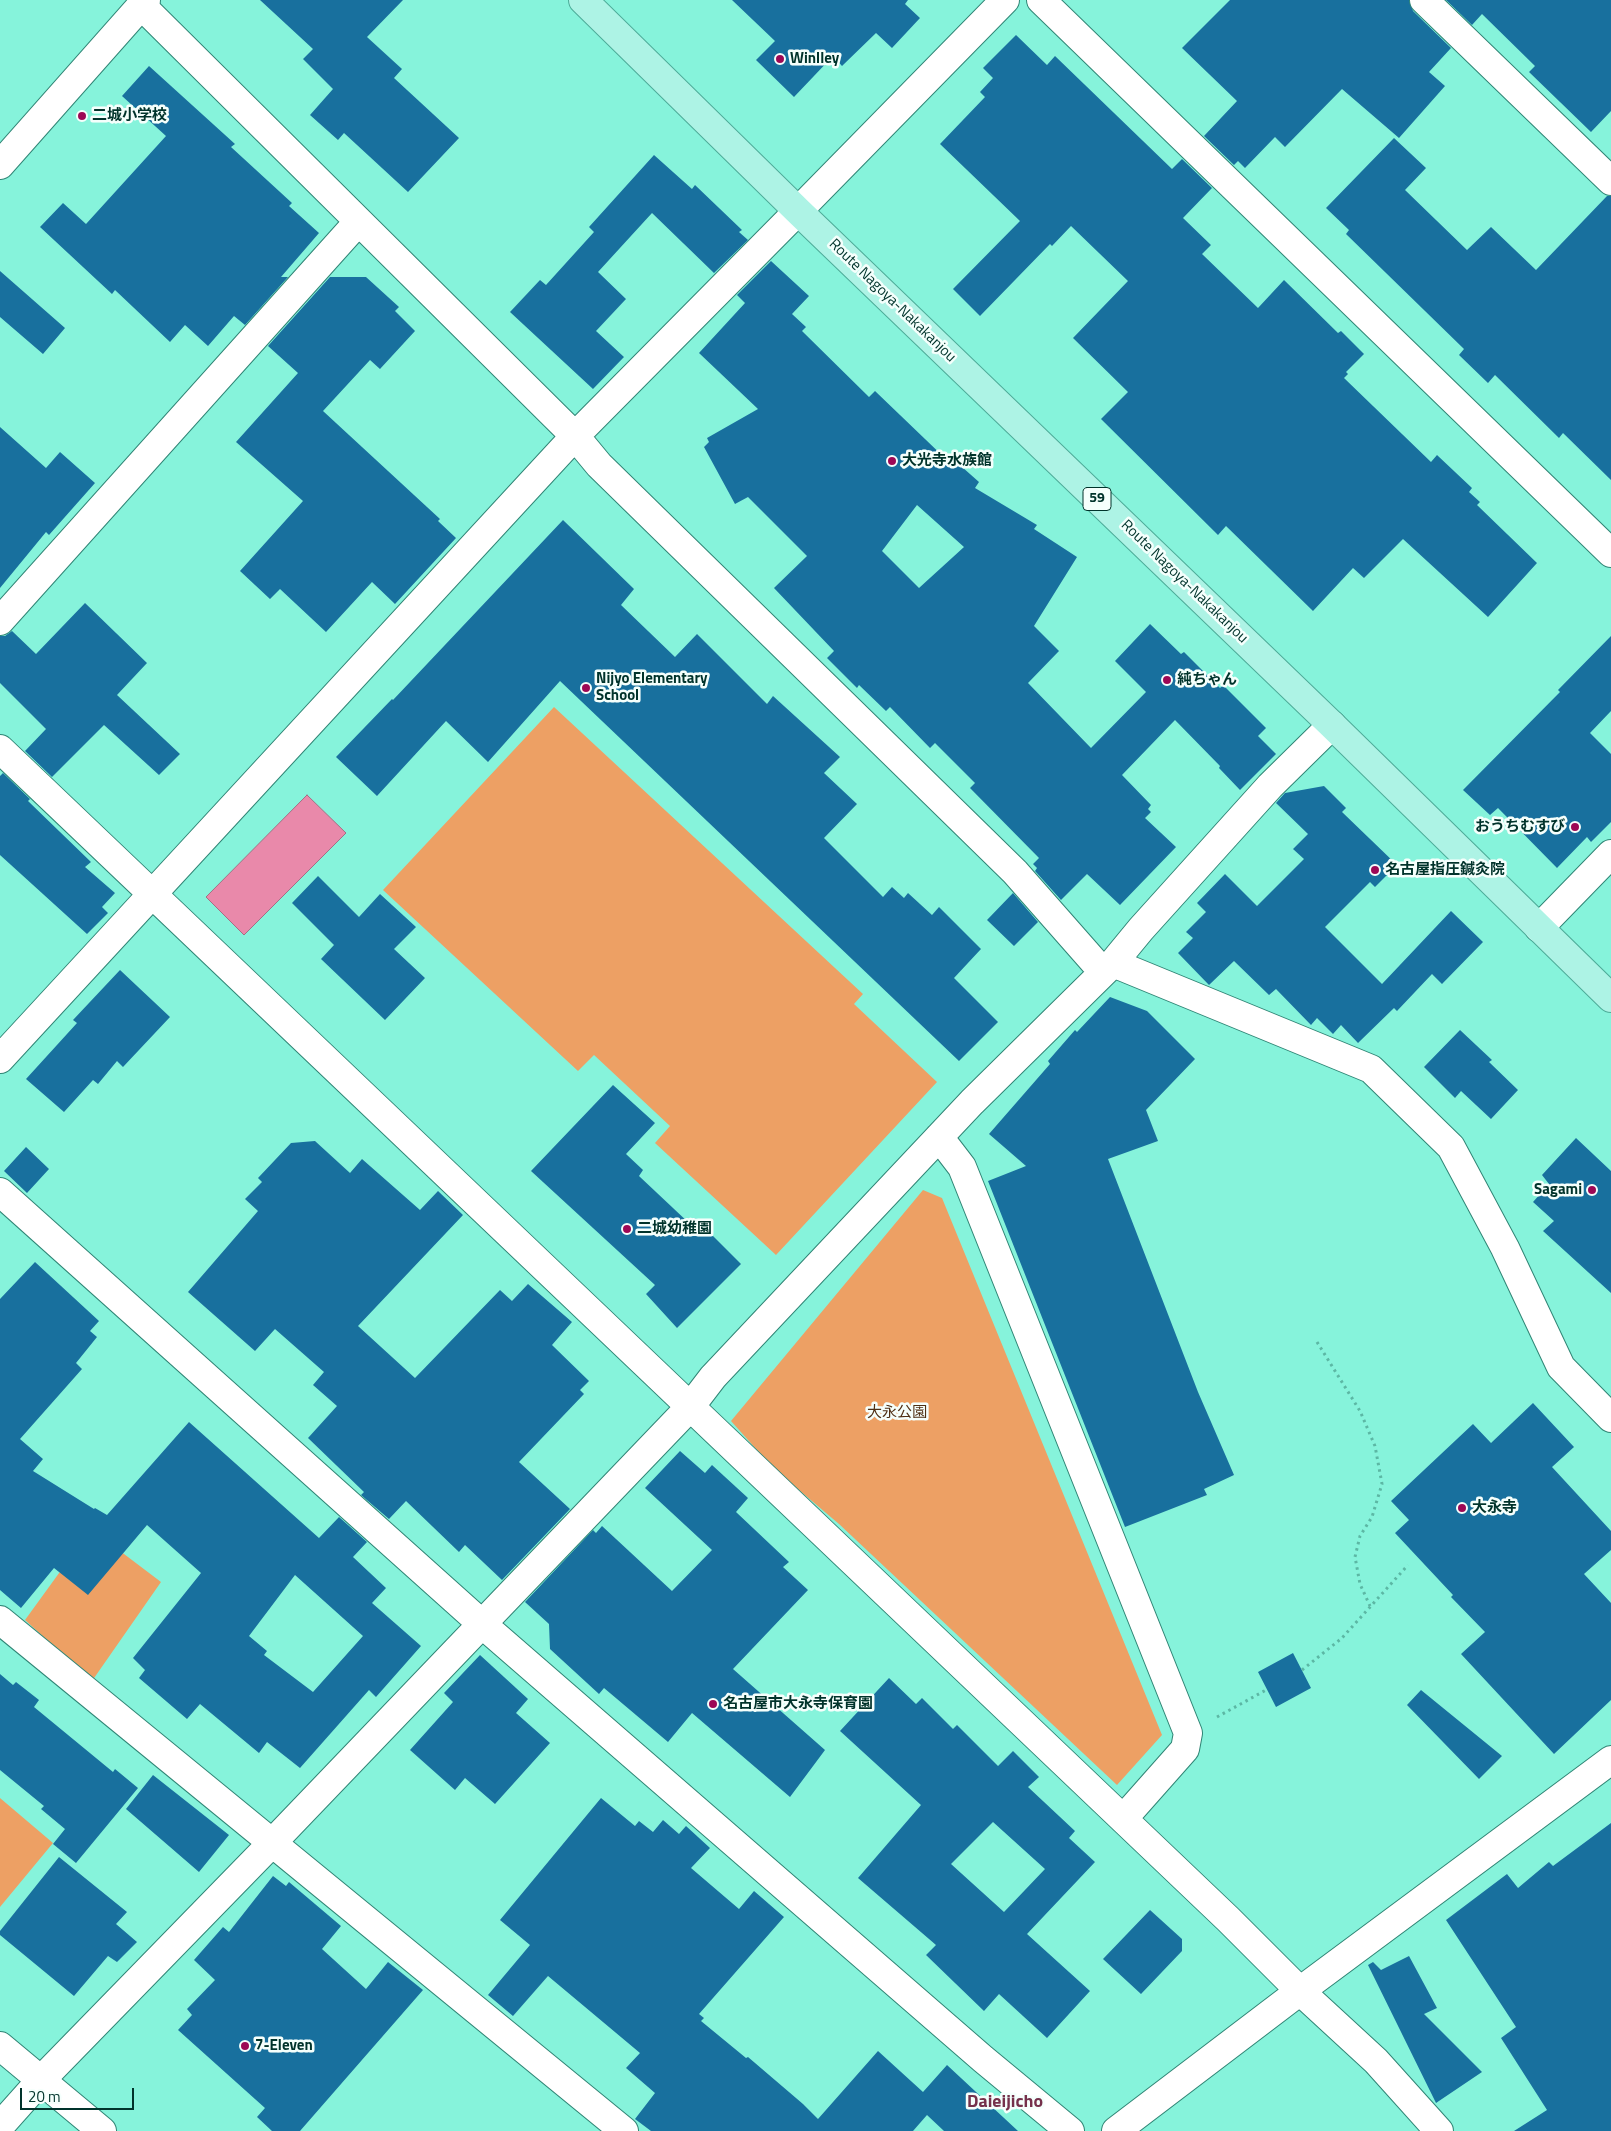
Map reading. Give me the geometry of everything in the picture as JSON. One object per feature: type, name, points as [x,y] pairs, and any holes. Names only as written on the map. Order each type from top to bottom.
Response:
[{"type":"main road","name":"Route Nagoya-Nakakanjou","points":[[583,0],[798,211],[1332,725],[1611,998]]},
{"type":"street","points":[[0,1059],[575,436],[1004,0]]},
{"type":"street","points":[[1041,0],[1611,553]]},
{"type":"street","points":[[1424,0],[1611,180]]},
{"type":"street","points":[[2,159],[143,3],[358,222],[575,436],[599,464],[1015,872],[1108,967],[1371,1069],[1451,1147],[1506,1248],[1562,1367],[1611,1418]]},
{"type":"street","points":[[0,620],[358,222]]},
{"type":"street","points":[[0,2126],[40,2080],[272,1844],[690,1407],[713,1378],[939,1137],[1108,967],[1270,786],[1332,725]]},
{"type":"street","points":[[0,749],[1228,1919],[1300,1991],[1376,2061],[1439,2131]]},
{"type":"street","points":[[1539,928],[1611,854]]},
{"type":"street","points":[[939,1137],[962,1167],[1188,1734],[1185,1749],[1123,1819]]},
{"type":"street","points":[[0,1192],[482,1624],[983,2058],[1070,2131]]},
{"type":"street","points":[[0,1620],[624,2131]]},
{"type":"street","points":[[1116,2131],[1300,1991],[1611,1760]]},
{"type":"street","points":[[0,2046],[102,2131]]},
{"type":"path","points":[[1317,1342],[1360,1411],[1375,1446],[1382,1484],[1372,1518],[1360,1536],[1355,1557],[1360,1584],[1370,1606]]},
{"type":"path","points":[[1302,1670],[1342,1638],[1408,1565]]},
{"type":"path","points":[[1188,1734],[1266,1690]]},
{"type":"green space","points":[[554,707],[863,994],[854,1004],[937,1082],[776,1255],[655,1143],[670,1126],[594,1055],[578,1071],[383,890]]},
{"type":"green space","name":"大永公園","points":[[923,1190],[942,1198],[1162,1735],[1117,1785],[839,1524],[773,1468],[731,1421]]},
{"type":"green space","points":[[91,1529],[161,1582],[92,1681],[25,1620]]},
{"type":"green space","points":[[0,1798],[53,1843],[0,1907]]},
{"type":"shaded area","points":[[307,795],[346,833],[244,935],[206,897]]},
{"type":"building","points":[[260,0],[403,0],[367,37],[402,69],[394,78],[459,138],[408,192],[344,133],[338,140],[310,115],[333,89],[303,59],[313,49]]},
{"type":"building","points":[[732,0],[908,0],[905,4],[920,18],[892,48],[876,33],[842,66],[833,56],[794,97],[756,60],[775,41]]},
{"type":"building","points":[[1230,0],[1409,0],[1413,11],[1451,48],[1429,72],[1445,86],[1399,138],[1342,89],[1285,147],[1275,137],[1245,168],[1238,161],[1234,165],[1204,136],[1237,101],[1182,48]]},
{"type":"building","points":[[1446,0],[1611,0],[1611,111],[1591,132],[1529,72],[1535,66],[1482,14],[1472,25]]},
{"type":"building","points":[[1016,35],[1047,65],[1055,56],[1172,169],[1182,159],[1212,188],[1183,218],[1211,245],[1202,254],[1258,308],[1284,280],[1338,333],[1341,331],[1364,354],[1346,372],[1348,374],[1344,378],[1431,462],[1437,455],[1472,488],[1469,492],[1480,502],[1477,505],[1537,563],[1488,617],[1403,539],[1364,578],[1353,568],[1313,611],[1226,526],[1218,535],[1101,419],[1128,392],[1073,338],[1128,281],[1071,226],[1052,246],[1050,244],[980,316],[953,289],[1020,221],[940,144],[985,97],[980,92],[993,78],[983,68]]},
{"type":"building","points":[[149,66],[235,144],[231,147],[292,203],[289,206],[319,233],[281,277],[288,277],[245,325],[234,316],[208,346],[185,325],[170,342],[115,290],[112,294],[40,227],[63,203],[86,224],[166,136],[122,96]]},
{"type":"building","points":[[1394,138],[1426,168],[1405,190],[1467,250],[1491,227],[1536,270],[1607,196],[1611,196],[1611,480],[1563,433],[1559,438],[1495,375],[1488,383],[1459,355],[1464,349],[1346,234],[1349,230],[1326,208]]},
{"type":"building","points":[[654,155],[692,189],[695,185],[742,230],[739,232],[748,240],[714,273],[652,213],[598,272],[626,299],[596,331],[624,357],[593,389],[510,312],[540,280],[546,285],[594,232],[589,227]]},
{"type":"building","points":[[771,261],[809,296],[792,314],[806,327],[802,331],[869,397],[875,391],[950,463],[953,459],[979,482],[975,488],[1037,525],[1034,529],[1077,557],[1034,626],[1059,651],[1028,683],[1091,748],[1146,692],[1115,661],[1150,624],[1181,654],[1184,652],[1220,688],[1223,685],[1266,728],[1258,736],[1276,754],[1240,790],[1219,768],[1220,766],[1175,720],[1122,775],[1151,805],[1148,809],[1151,812],[1145,818],[1176,847],[1120,905],[1087,874],[1061,900],[1035,871],[1037,868],[1033,864],[1039,858],[970,788],[975,783],[935,743],[930,748],[890,707],[886,711],[859,685],[857,688],[827,658],[834,651],[774,588],[807,556],[748,497],[735,504],[704,447],[709,442],[707,438],[758,409],[699,353],[745,303],[737,295]],"holes":[[[917,505],[964,547],[919,588],[882,551]]]},
{"type":"building","points":[[0,271],[65,328],[43,354],[0,317]]},
{"type":"building","points":[[330,277],[366,277],[399,307],[395,311],[415,331],[380,369],[370,360],[323,411],[440,519],[438,521],[456,538],[395,604],[372,582],[326,632],[280,589],[270,599],[240,571],[303,501],[236,442],[298,373],[268,346]]},
{"type":"building","points":[[0,427],[46,468],[60,452],[95,483],[49,535],[46,532],[0,588]]},
{"type":"building","points":[[563,520],[634,589],[621,605],[675,657],[697,634],[767,704],[773,696],[840,757],[824,773],[857,804],[824,838],[883,897],[892,887],[904,898],[908,893],[932,915],[939,907],[981,949],[954,978],[998,1022],[959,1061],[560,681],[488,762],[446,721],[377,796],[336,757],[393,700]]},
{"type":"building","points":[[85,603],[147,663],[117,695],[180,754],[159,775],[104,725],[52,777],[25,751],[46,729],[0,683],[0,636],[5,636],[12,631],[36,654]]},
{"type":"building","points":[[1611,636],[1611,711],[1590,733],[1611,754],[1611,822],[1591,842],[1587,837],[1557,868],[1498,808],[1490,815],[1463,790],[1560,692],[1558,690]]},
{"type":"building","points":[[3,773],[30,799],[28,801],[91,862],[85,867],[115,893],[102,907],[108,913],[87,934],[0,855],[0,776]]},
{"type":"building","points":[[1324,786],[1346,808],[1342,812],[1397,865],[1375,887],[1370,882],[1325,927],[1382,984],[1451,911],[1483,942],[1442,984],[1432,974],[1397,1011],[1394,1008],[1358,1043],[1341,1025],[1333,1034],[1317,1018],[1311,1025],[1276,989],[1269,995],[1234,961],[1209,985],[1178,953],[1193,938],[1186,932],[1206,912],[1197,903],[1225,874],[1257,906],[1304,859],[1293,849],[1308,834],[1276,803],[1285,793]]},
{"type":"building","points":[[318,876],[359,917],[380,894],[416,927],[394,949],[425,978],[385,1020],[321,959],[334,945],[292,903]]},
{"type":"building","points":[[1013,893],[1038,922],[1014,946],[987,920]]},
{"type":"building","points":[[120,970],[170,1017],[123,1067],[117,1061],[98,1084],[93,1080],[64,1112],[26,1079],[77,1023],[73,1020]]},
{"type":"building","points":[[1110,997],[1147,1011],[1195,1059],[1146,1110],[1158,1141],[1108,1159],[1198,1392],[1234,1475],[1204,1489],[1207,1495],[1125,1527],[988,1181],[1026,1166],[989,1134],[1050,1064],[1048,1061],[1075,1030],[1077,1032]]},
{"type":"building","points":[[1460,1030],[1492,1060],[1489,1062],[1518,1090],[1491,1119],[1461,1091],[1455,1098],[1424,1067]]},
{"type":"building","points":[[613,1085],[655,1123],[626,1154],[643,1170],[639,1176],[690,1224],[695,1218],[741,1264],[677,1328],[646,1294],[655,1285],[531,1171]]},
{"type":"building","points":[[1576,1138],[1611,1171],[1611,1293],[1543,1231],[1554,1221],[1533,1202],[1549,1184],[1542,1175]]},
{"type":"building","points":[[315,1141],[350,1173],[362,1159],[420,1210],[438,1191],[463,1215],[358,1326],[415,1378],[500,1290],[512,1301],[528,1284],[572,1322],[552,1345],[589,1381],[580,1390],[584,1394],[519,1462],[570,1509],[502,1580],[465,1545],[459,1552],[406,1501],[389,1519],[361,1495],[364,1492],[308,1438],[337,1406],[313,1385],[324,1372],[275,1329],[255,1351],[188,1292],[258,1211],[245,1199],[262,1182],[258,1178],[291,1143]]},
{"type":"building","points":[[26,1147],[49,1169],[27,1193],[4,1171]]},
{"type":"building","points":[[35,1262],[99,1321],[90,1331],[97,1337],[76,1363],[82,1369],[20,1439],[43,1459],[33,1471],[107,1515],[189,1422],[319,1538],[339,1517],[367,1542],[353,1557],[386,1588],[372,1603],[421,1646],[376,1697],[369,1690],[300,1768],[267,1742],[259,1753],[200,1704],[187,1719],[139,1678],[145,1670],[133,1658],[201,1573],[147,1525],[88,1595],[54,1568],[21,1608],[0,1590],[0,1299]],"holes":[[[295,1575],[363,1636],[313,1692],[264,1655],[267,1651],[249,1636]]]},
{"type":"building","points":[[1533,1403],[1574,1447],[1552,1467],[1611,1531],[1611,1550],[1584,1574],[1611,1603],[1611,1700],[1554,1754],[1461,1654],[1485,1632],[1451,1597],[1453,1595],[1395,1533],[1409,1520],[1391,1501],[1473,1424],[1491,1443]]},
{"type":"building","points":[[680,1451],[705,1473],[712,1465],[748,1498],[736,1512],[789,1562],[783,1567],[808,1590],[733,1669],[825,1750],[790,1797],[692,1713],[668,1742],[604,1688],[599,1694],[550,1649],[549,1624],[525,1602],[593,1530],[596,1533],[602,1526],[672,1591],[712,1550],[645,1488]]},
{"type":"building","points":[[1293,1653],[1311,1688],[1276,1707],[1258,1672]]},
{"type":"building","points":[[480,1655],[528,1699],[516,1713],[550,1743],[495,1804],[465,1778],[455,1790],[410,1750],[453,1702],[444,1693]]},
{"type":"building","points":[[0,1674],[13,1685],[16,1682],[39,1700],[34,1707],[113,1772],[115,1769],[138,1788],[76,1863],[53,1844],[65,1829],[41,1809],[44,1806],[0,1770]]},
{"type":"building","points":[[889,1678],[916,1704],[922,1698],[953,1729],[957,1725],[998,1766],[1013,1751],[1039,1777],[1028,1787],[1075,1831],[1069,1838],[1095,1862],[1027,1934],[1090,1991],[1047,2038],[999,1994],[984,2011],[926,1955],[936,1945],[858,1878],[921,1805],[840,1731]],"holes":[[[993,1822],[1045,1869],[1004,1912],[951,1864]]]},
{"type":"building","points":[[1421,1690],[1502,1756],[1479,1779],[1407,1705]]},
{"type":"building","points":[[153,1775],[229,1835],[199,1872],[126,1809]]},
{"type":"building","points":[[601,1798],[635,1826],[639,1821],[653,1832],[663,1820],[679,1834],[686,1826],[710,1848],[691,1868],[739,1909],[754,1891],[784,1917],[699,2014],[704,2018],[701,2021],[746,2058],[748,2057],[818,2119],[878,2051],[923,2092],[947,2065],[1018,2131],[944,2131],[927,2115],[913,2131],[651,2131],[635,2119],[655,2093],[626,2068],[640,2053],[548,1976],[513,2016],[488,1995],[530,1945],[500,1920]]},
{"type":"building","points":[[1611,1823],[1611,2131],[1514,2131],[1547,2110],[1501,2038],[1516,2027],[1446,1920],[1507,1874],[1518,1888],[1549,1862],[1553,1866]]},
{"type":"building","points":[[59,1857],[127,1912],[116,1924],[137,1942],[117,1962],[108,1956],[74,1996],[0,1935],[0,1931]]},
{"type":"building","points":[[273,1876],[286,1886],[289,1882],[341,1926],[322,1949],[366,1989],[388,1962],[423,1990],[300,2131],[272,2131],[257,2117],[265,2108],[178,2030],[192,2015],[187,2009],[215,1980],[194,1960],[223,1927],[229,1932]]},
{"type":"building","points":[[1150,1910],[1182,1939],[1182,1951],[1141,1994],[1103,1959]]},
{"type":"building","points":[[1409,1956],[1437,2008],[1424,2014],[1482,2072],[1436,2103],[1368,1965],[1373,1962],[1381,1970]]},
{"type":"place","name":"Winlley","points":[[780,59]]},
{"type":"place","name":"二城小学校","points":[[82,116]]},
{"type":"place","name":"大光寺水族館","points":[[892,461]]},
{"type":"place","name":"純ちゃん","points":[[1167,680]]},
{"type":"place","name":"Nijyo Elementary School","points":[[586,688]]},
{"type":"place","name":"おうちむすび","points":[[1575,827]]},
{"type":"place","name":"名古屋指圧鍼灸院","points":[[1375,870]]},
{"type":"place","name":"Sagami","points":[[1592,1190]]},
{"type":"place","name":"二城幼稚園","points":[[627,1229]]},
{"type":"place","name":"大永寺","points":[[1462,1508]]},
{"type":"place","name":"名古屋市大永寺保育園","points":[[713,1704]]},
{"type":"place","name":"7-Eleven","points":[[245,2046]]},
{"type":"district","name":"Daieijicho","points":[[1005,2103]]}]
